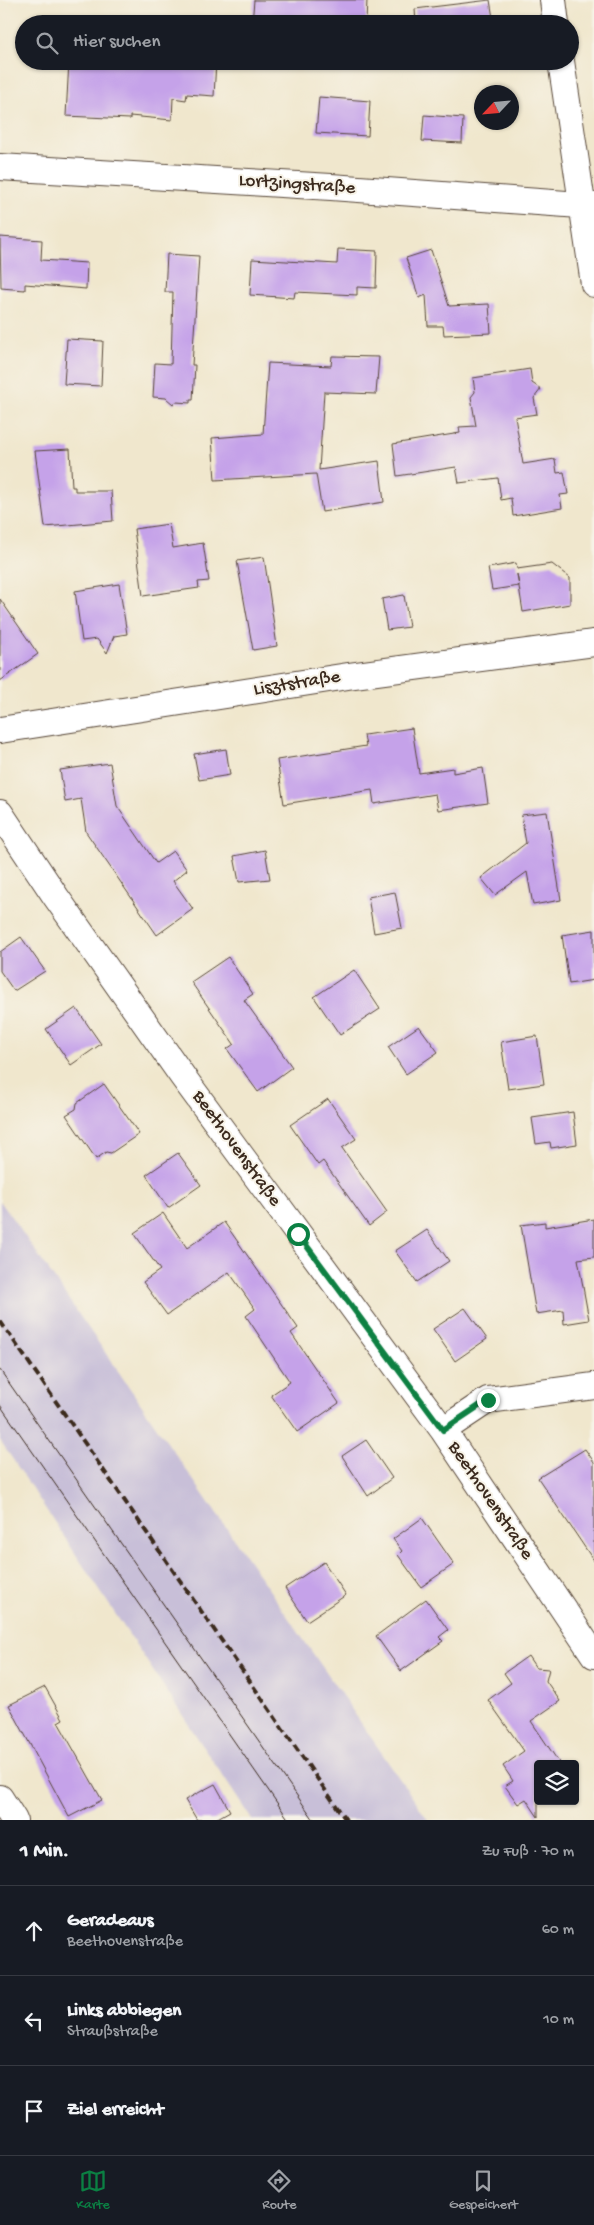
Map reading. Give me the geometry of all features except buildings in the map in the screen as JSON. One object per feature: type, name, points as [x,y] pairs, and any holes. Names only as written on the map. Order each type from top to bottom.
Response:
[{"type":"street","points":[[553,0],[555,15]]},
{"type":"street","points":[[564,70],[588,206],[594,284]]},
{"type":"street","name":"Lortzingstraße","points":[[0,167],[331,187],[588,206]]},
{"type":"street","name":"Lisztstraße","points":[[0,730],[348,676],[594,642]]},
{"type":"street","name":"Beethovenstraße","points":[[0,813],[56,897],[183,1077],[443,1430],[594,1655]]},
{"type":"street","points":[[443,1430],[488,1400],[594,1386]]},
{"type":"street","points":[[0,1798],[14,1820]]},
{"type":"shaded area","points":[[0,1201],[428,1820],[252,1820],[0,1440]]},
{"type":"tram line","points":[[0,1370],[314,1820]]},
{"type":"tram line","points":[[0,1405],[289,1820]]},
{"type":"railway","points":[[0,1321],[346,1820]]},
{"type":"route","points":[[298,1234],[443,1430],[488,1400]]}]
